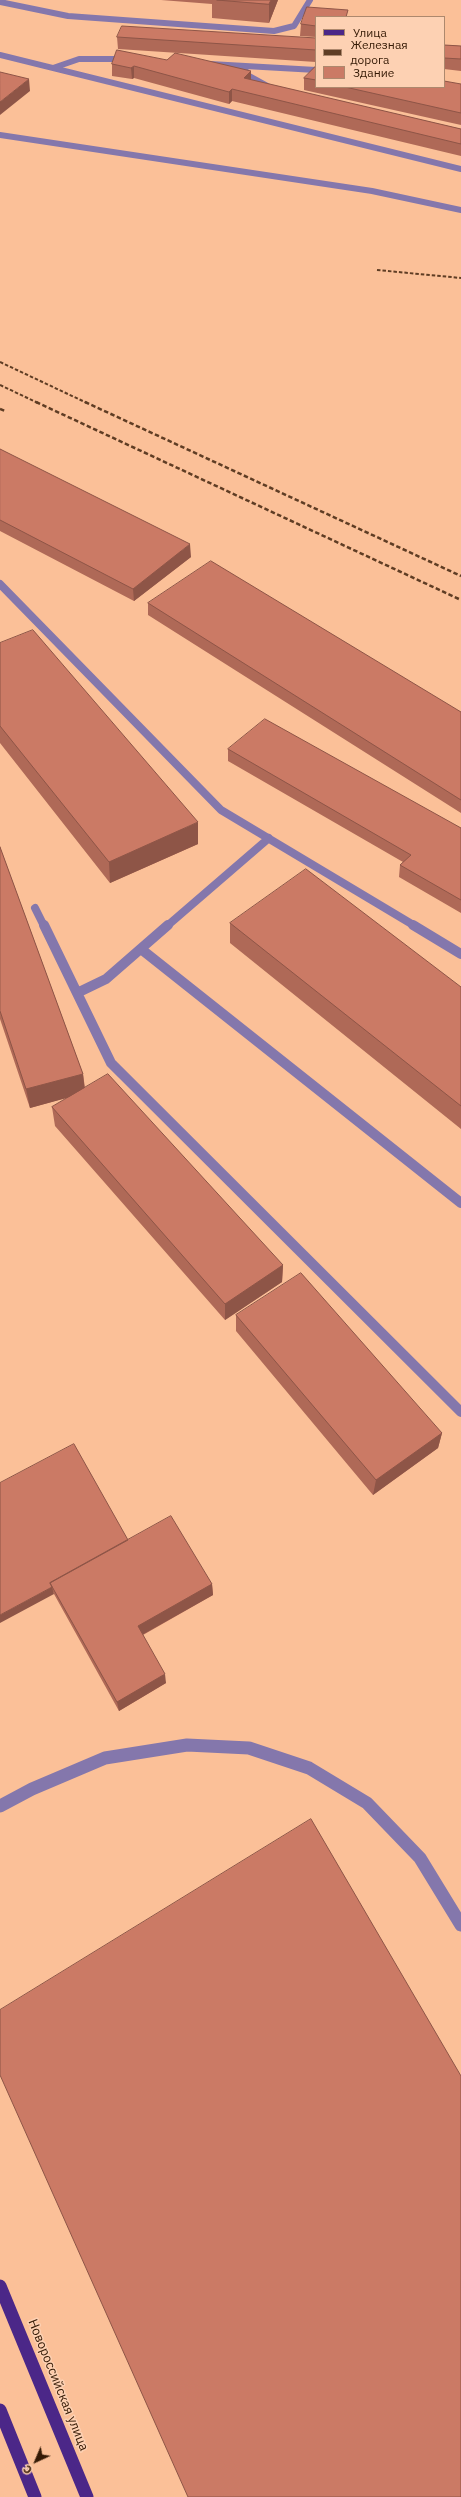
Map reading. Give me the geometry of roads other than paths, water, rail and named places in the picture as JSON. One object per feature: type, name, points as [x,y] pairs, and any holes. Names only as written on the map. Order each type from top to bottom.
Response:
[{"type":"main road","name":"Новороссийская улица","points":[[0,2286],[87,2497]]},
{"type":"main road","points":[[0,2410],[35,2497]]},
{"type":"lane","points":[[0,2],[68,16],[274,31],[294,26],[310,0]]},
{"type":"lane","points":[[0,55],[461,169]]},
{"type":"lane","points":[[53,68],[61,63],[77,58],[134,60]]},
{"type":"lane","points":[[204,64],[315,70]]},
{"type":"lane","points":[[242,66],[249,76],[272,88]]},
{"type":"lane","points":[[0,135],[372,191],[461,210]]},
{"type":"lane","points":[[0,584],[221,810],[461,954]]},
{"type":"lane","points":[[77,993],[106,979],[269,838]]},
{"type":"lane","points":[[35,908],[111,1063],[461,1412]]},
{"type":"lane","points":[[141,948],[461,1204]]},
{"type":"lane","points":[[0,1806],[32,1789],[105,1758],[187,1745],[248,1748],[309,1768],[367,1804],[420,1858],[461,1924]]},
{"type":"railway","points":[[377,270],[461,278]]},
{"type":"railway","points":[[0,362],[87,403]]},
{"type":"railway","points":[[0,385],[38,403]]},
{"type":"railway","points":[[36,402],[461,600]]},
{"type":"railway","points":[[85,402],[461,576]]},
{"type":"railway","points":[[0,409],[5,411]]}]
